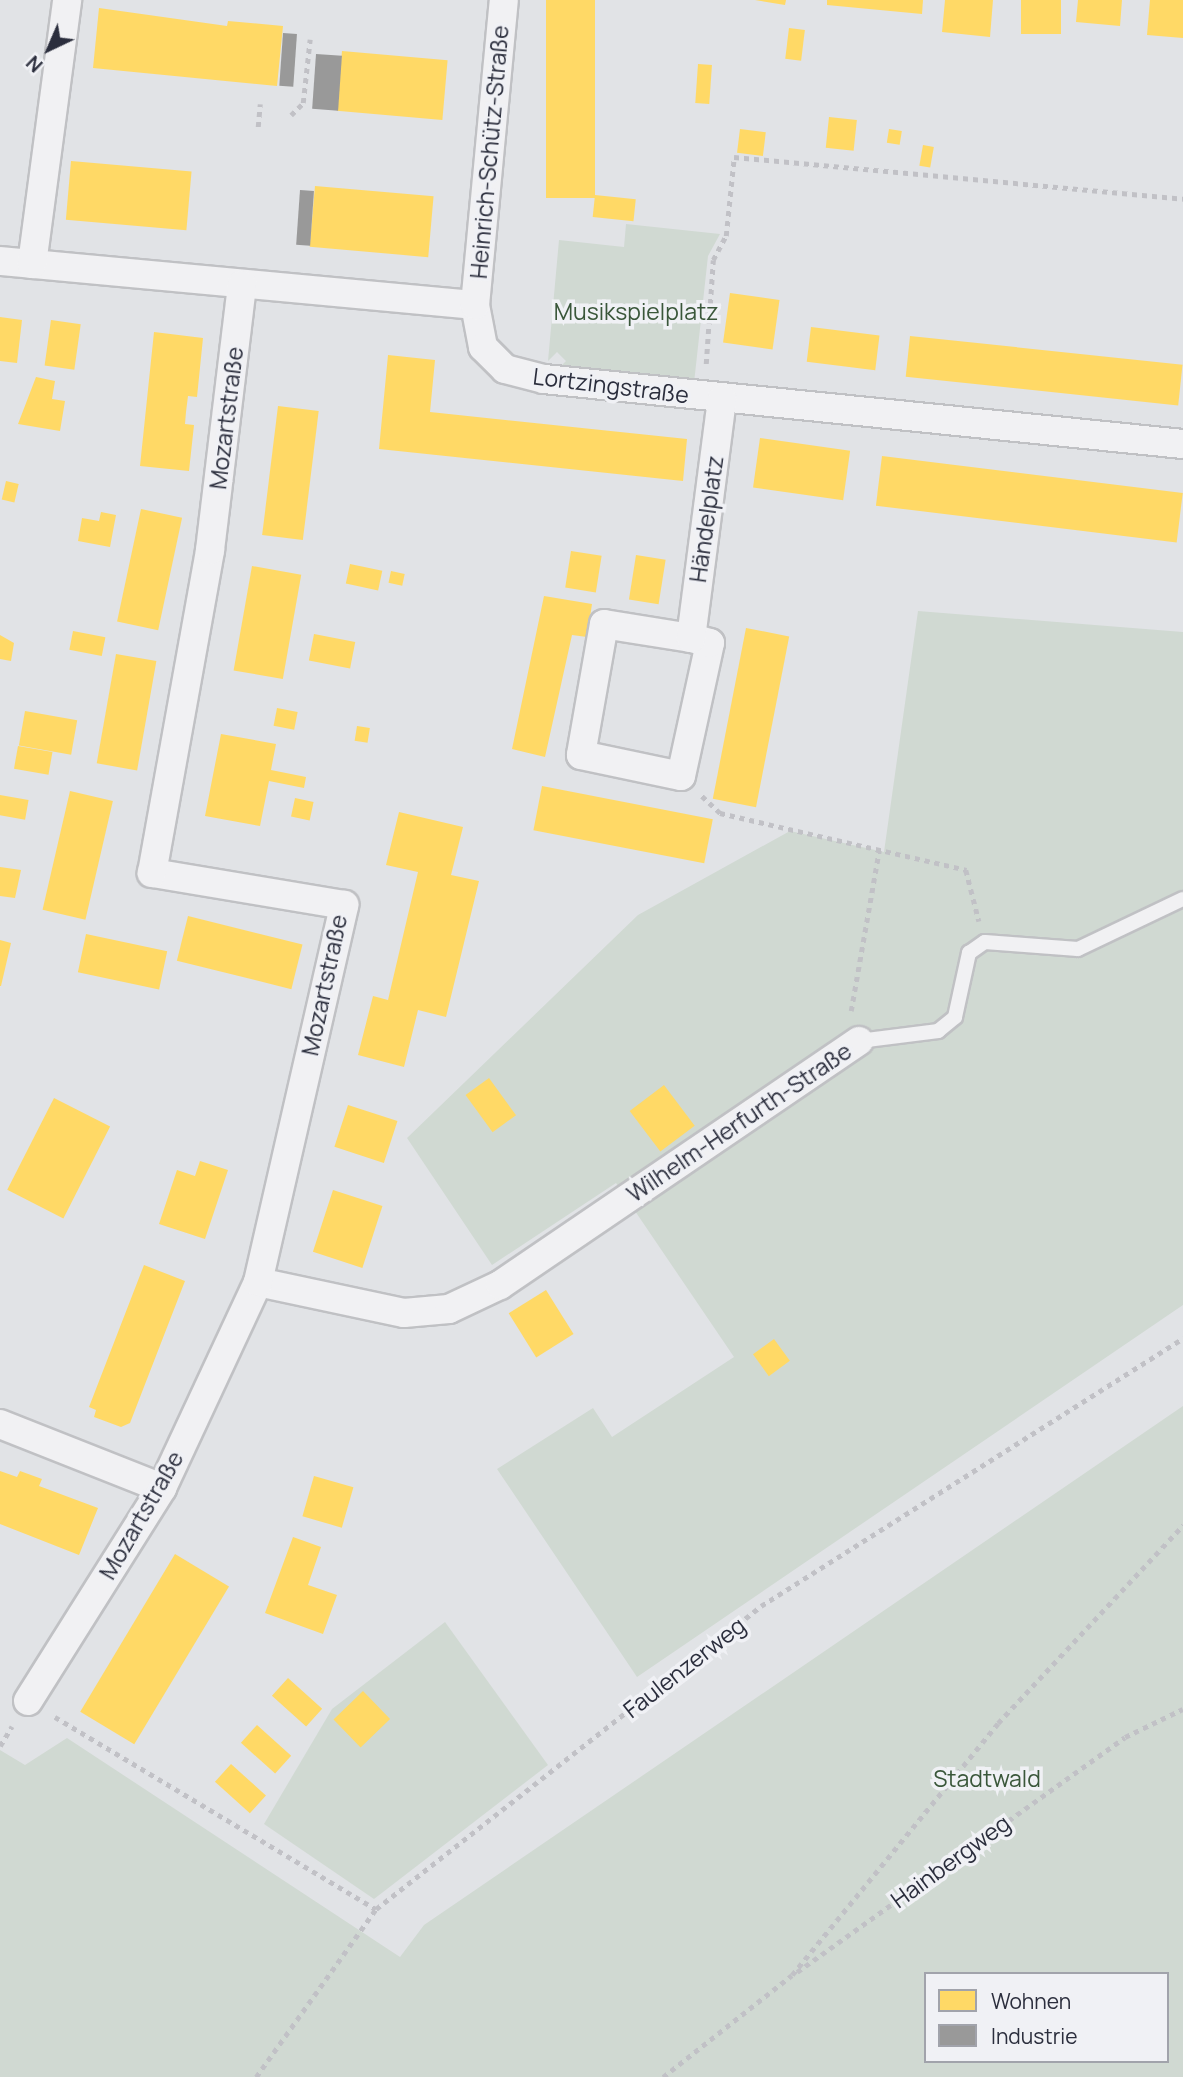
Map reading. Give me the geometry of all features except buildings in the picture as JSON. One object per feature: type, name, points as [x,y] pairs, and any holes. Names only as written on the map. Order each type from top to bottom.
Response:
[{"type":"street","points":[[32,264],[66,0]]},
{"type":"street","name":"Heinrich-Schütz-Straße","points":[[475,305],[504,0]]},
{"type":"street","points":[[0,261],[475,305]]},
{"type":"street","name":"Mozartstraße","points":[[29,1701],[162,1488],[258,1282],[344,905],[152,873],[210,550],[242,285]]},
{"type":"street","name":"Lortzingstraße","points":[[475,305],[483,347],[505,369],[713,398],[1183,444]]},
{"type":"street","name":"Händelplatz","points":[[691,638],[713,398]]},
{"type":"street","points":[[604,624],[691,638],[710,643],[681,776],[581,755],[604,624]]},
{"type":"street","name":"Wilhelm-Herfurth-Straße","points":[[258,1282],[404,1313],[449,1309],[500,1285],[859,1041]]},
{"type":"street","points":[[0,1424],[162,1488]]},
{"type":"lane","points":[[985,942],[1078,949],[1183,899]]},
{"type":"lane","name":"Wilhelm-Herfurth-Straße","points":[[859,1041],[938,1031],[947,1024],[955,1017],[969,953],[985,942]]},
{"type":"path","points":[[292,115],[303,103],[310,39]]},
{"type":"path","points":[[258,127],[260,104]]},
{"type":"path","points":[[713,398],[713,260],[726,236],[734,157],[1183,200]]},
{"type":"path","points":[[681,776],[720,813],[966,870],[985,942]]},
{"type":"path","points":[[859,1041],[849,1023],[879,850]]},
{"type":"path","name":"Faulenzerweg","points":[[256,2077],[376,1909],[761,1606],[1183,1338]]},
{"type":"path","points":[[663,2077],[792,1975],[998,1723],[1183,1525]]},
{"type":"path","points":[[29,1701],[376,1909]]},
{"type":"path","name":"Hainbergweg","points":[[792,1975],[1125,1737],[1183,1709]]},
{"type":"green space","name":"Musikspielplatz","points":[[626,224],[720,234],[708,256],[694,383],[558,369],[566,361],[557,352],[548,361],[559,240],[624,247]]},
{"type":"green space","points":[[918,611],[1183,632],[1183,1305],[637,1677],[497,1469],[593,1408],[612,1437],[734,1357],[616,1183],[492,1265],[407,1138],[638,915],[790,831],[884,852]]},
{"type":"green space","name":"Stadtwald","points":[[1183,1406],[1183,2077],[0,2077],[0,1750],[25,1765],[67,1738],[400,1957],[424,1925]]},
{"type":"green space","points":[[445,1622],[548,1765],[374,1899],[264,1824],[332,1709]]}]
